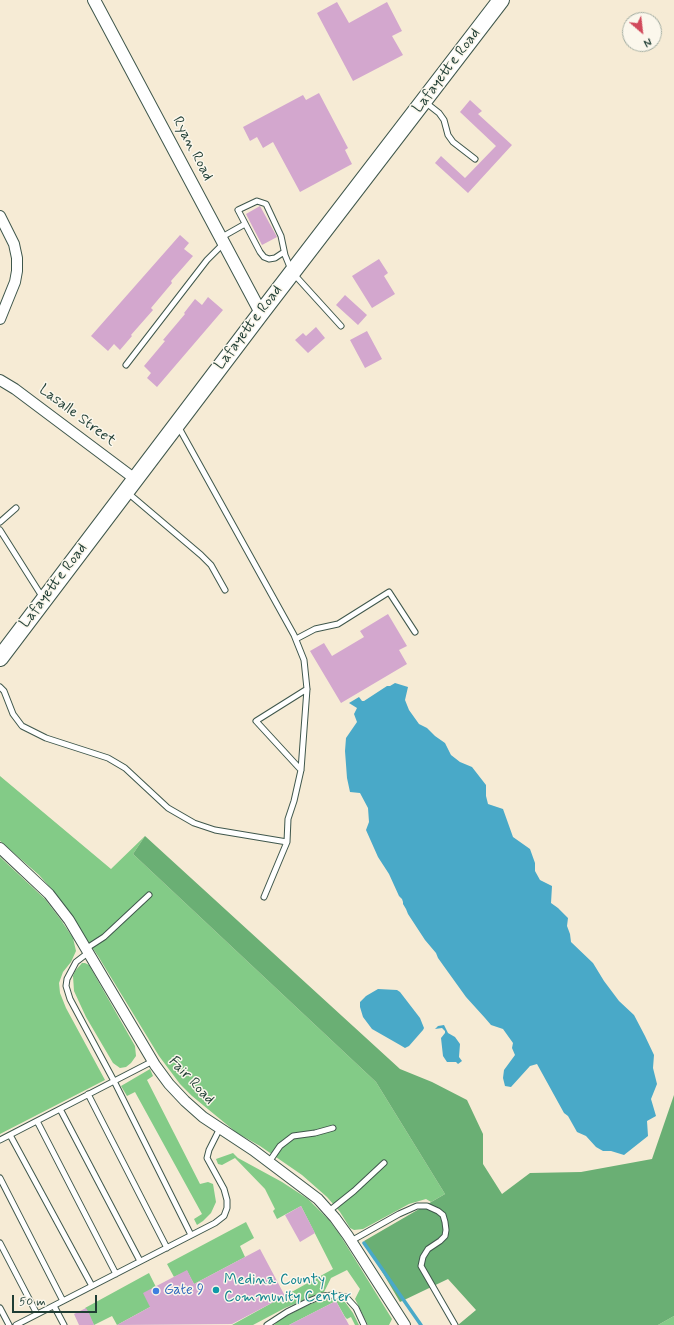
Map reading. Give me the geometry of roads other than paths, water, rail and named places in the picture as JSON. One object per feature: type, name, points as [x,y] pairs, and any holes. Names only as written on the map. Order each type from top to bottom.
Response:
[{"type":"main road","name":"Lafayette Road","points":[[0,658],[260,313],[424,102],[501,0]]},
{"type":"street","name":"Ryan Road","points":[[94,0],[260,313]]},
{"type":"street","points":[[0,216],[14,244],[18,271],[0,319]]},
{"type":"street","name":"Lasalle Street","points":[[0,380],[15,389],[130,485]]},
{"type":"street","name":"Fair Road","points":[[0,848],[49,894],[69,920],[153,1061],[169,1084],[203,1117],[269,1162],[318,1198],[351,1241],[405,1325]]},
{"type":"lane","points":[[424,102],[440,113],[444,120],[448,135],[453,142],[475,159]]},
{"type":"lane","points":[[284,252],[275,258],[269,259],[264,256],[260,252],[238,210],[257,201],[266,204],[282,236],[284,252],[292,272],[341,326]]},
{"type":"lane","points":[[126,365],[222,241],[245,224]]},
{"type":"lane","points":[[177,424],[296,639],[304,660],[307,688],[300,770],[294,801],[288,819],[287,842],[264,897]]},
{"type":"lane","points":[[130,485],[211,565],[225,590]]},
{"type":"lane","points":[[0,522],[16,508]]},
{"type":"lane","points":[[0,530],[44,599]]},
{"type":"lane","points":[[296,639],[315,629],[338,624],[389,592],[415,632]]},
{"type":"lane","points":[[0,687],[4,691],[13,714],[22,726],[46,738],[108,758],[125,768],[168,808],[194,823],[215,830],[287,842]]},
{"type":"lane","points":[[300,770],[256,721],[307,688]]},
{"type":"lane","points":[[149,896],[76,962],[67,979],[66,986],[72,1004],[114,1081],[192,1235]]},
{"type":"lane","points":[[0,1140],[153,1061]]},
{"type":"lane","points":[[88,1094],[167,1248]]},
{"type":"lane","points":[[60,1109],[140,1261]]},
{"type":"lane","points":[[36,1121],[116,1274]]},
{"type":"lane","points":[[16,1325],[192,1235],[224,1216],[227,1208],[227,1200],[224,1189],[207,1158],[209,1150],[220,1128]]},
{"type":"lane","points":[[269,1162],[280,1146],[293,1136],[315,1133],[333,1128]]},
{"type":"lane","points":[[10,1135],[92,1286]]},
{"type":"lane","points":[[329,1211],[384,1163]]},
{"type":"lane","points":[[0,1178],[64,1301]]},
{"type":"lane","points":[[351,1241],[417,1206],[427,1206],[438,1210],[443,1215],[445,1222],[445,1236],[428,1249],[423,1257],[421,1266],[455,1325]]},
{"type":"lane","points":[[0,1243],[37,1314]]},
{"type":"lane","points":[[266,1325],[309,1301],[322,1296],[334,1295],[346,1297],[356,1308],[364,1325]]},
{"type":"lane","points":[[54,1306],[64,1325]]},
{"type":"lane","points":[[0,1308],[9,1325]]},
{"type":"water","points":[[395,683],[408,687],[405,700],[409,710],[419,724],[427,728],[445,743],[451,755],[460,762],[472,767],[486,785],[488,804],[503,809],[513,837],[530,849],[535,863],[535,871],[540,880],[552,886],[551,903],[568,918],[567,926],[571,942],[593,963],[619,1001],[634,1015],[645,1036],[654,1055],[653,1068],[657,1084],[651,1099],[656,1116],[647,1121],[648,1136],[624,1155],[611,1151],[603,1151],[596,1147],[586,1136],[577,1132],[568,1116],[564,1113],[537,1064],[530,1066],[511,1087],[505,1086],[503,1078],[504,1070],[515,1055],[512,1048],[513,1043],[503,1029],[491,1025],[466,997],[408,914],[389,874],[378,857],[366,830],[369,822],[368,808],[360,793],[350,792],[347,778],[345,751],[346,738],[357,722],[354,714],[357,708],[349,703],[359,697],[362,701],[364,701],[387,686]]},
{"type":"water","points":[[378,989],[397,990],[400,992],[420,1018],[424,1028],[423,1030],[409,1046],[405,1048],[372,1029],[363,1017],[360,1002],[366,996]]},
{"type":"water","points":[[444,1025],[448,1033],[455,1037],[460,1044],[459,1057],[462,1061],[458,1064],[456,1062],[447,1062],[443,1056],[441,1038],[445,1031],[442,1028],[435,1029],[438,1026]]},
{"type":"waterway","points":[[364,1243],[421,1325]]},
{"type":"place","name":"Medina County Community Center","points":[[216,1290]]},
{"type":"place","name":"Gate 9","points":[[156,1291]]}]
